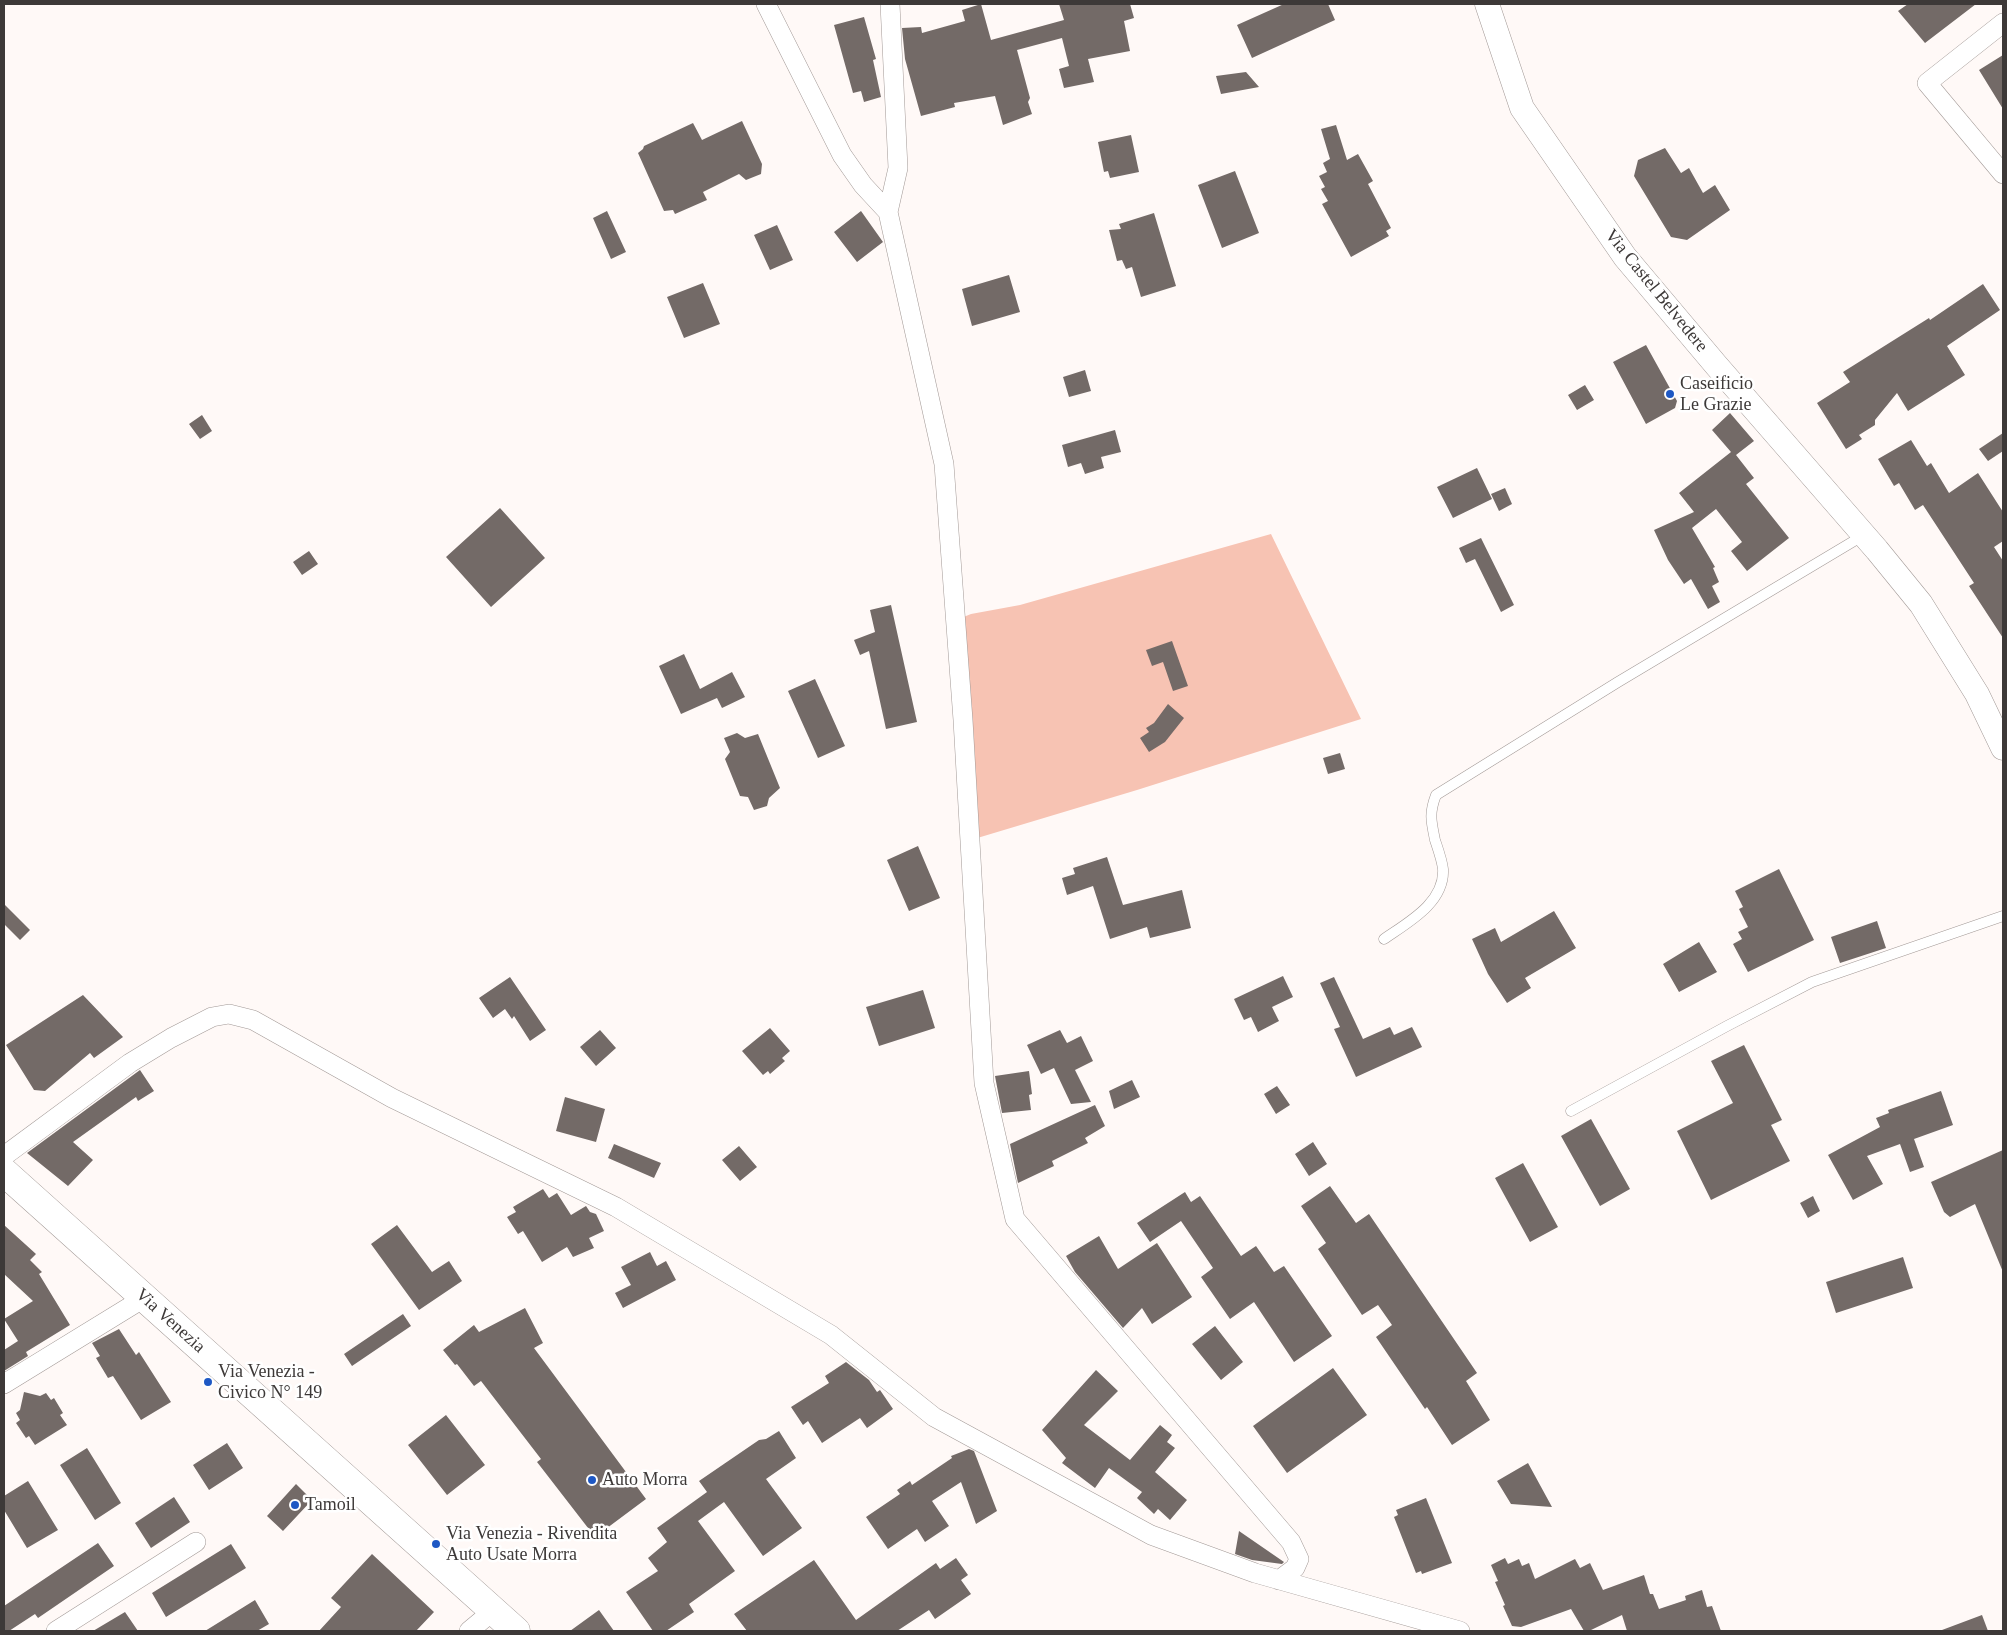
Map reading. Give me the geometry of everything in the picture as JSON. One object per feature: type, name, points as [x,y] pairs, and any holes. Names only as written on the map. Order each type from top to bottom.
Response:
[{"type":"main road","name":"Via Venezia","points":[[4,1172],[516,1631]]},
{"type":"street","points":[[766,4],[842,155],[863,185],[888,212]]},
{"type":"street","points":[[890,4],[898,168],[888,212],[944,464],[963,720],[984,1083],[1015,1219],[1291,1542],[1299,1559],[1295,1568],[1279,1580]]},
{"type":"street","name":"Via Castel Belvedere","points":[[1487,4],[1522,108],[1625,257],[1921,604],[1977,694],[2003,748]]},
{"type":"street","points":[[2003,23],[1928,83],[2003,174]]},
{"type":"street","points":[[4,1156],[130,1063],[171,1038],[212,1017],[229,1014],[253,1020],[392,1098],[616,1207],[831,1335],[934,1417],[1151,1535],[1255,1573],[1460,1631]]},
{"type":"street","points":[[4,1384],[144,1298]]},
{"type":"street","points":[[56,1631],[196,1542]]},
{"type":"street","points":[[469,1631],[493,1611]]},
{"type":"lane","points":[[1384,939],[1421,914],[1441,886],[1443,869],[1431,823],[1430,809],[1436,795],[1618,682],[1864,535]]},
{"type":"lane","points":[[1571,1111],[1812,982],[2003,916]]},
{"type":"shaded area","points":[[1271,534],[1361,719],[974,839],[961,618],[971,614],[1020,605]]},
{"type":"building","points":[[981,4],[991,40],[1064,20],[1059,4],[1130,4],[1134,18],[1124,21],[1130,51],[1088,59],[1094,82],[1064,88],[1059,69],[1069,66],[1062,38],[1017,50],[1030,98],[1028,102],[1032,114],[1003,125],[995,96],[954,103],[955,107],[921,116],[905,59],[902,28],[921,27],[922,33],[965,21],[962,10]]},
{"type":"building","points":[[1284,4],[1328,4],[1335,20],[1252,58],[1237,25]]},
{"type":"building","points":[[1908,4],[1976,4],[1925,43],[1898,11]]},
{"type":"building","points":[[864,17],[876,59],[873,60],[881,97],[864,102],[861,91],[853,93],[834,25]]},
{"type":"building","points":[[2003,55],[2003,109],[1979,70]]},
{"type":"building","points":[[1246,72],[1259,87],[1221,94],[1216,76]]},
{"type":"building","points":[[742,121],[762,164],[761,174],[746,180],[739,174],[703,192],[707,200],[675,214],[673,210],[664,211],[638,153],[644,146],[693,123],[702,140]]},
{"type":"building","points":[[1336,125],[1347,160],[1358,154],[1373,181],[1368,184],[1391,228],[1386,231],[1389,236],[1351,257],[1322,204],[1328,201],[1321,189],[1325,187],[1319,176],[1327,172],[1323,163],[1330,159],[1321,129]]},
{"type":"building","points":[[1131,135],[1139,172],[1110,178],[1108,171],[1104,172],[1098,142]]},
{"type":"building","points":[[1665,148],[1681,173],[1689,168],[1703,193],[1715,185],[1730,210],[1687,240],[1671,237],[1634,176],[1638,160]]},
{"type":"building","points":[[1235,171],[1259,233],[1222,248],[1198,185]]},
{"type":"building","points":[[607,211],[626,252],[611,259],[593,218]]},
{"type":"building","points":[[861,211],[883,242],[857,262],[834,232]]},
{"type":"building","points":[[1154,213],[1176,286],[1141,297],[1132,267],[1126,269],[1122,260],[1117,261],[1109,230],[1121,229],[1119,224]]},
{"type":"building","points":[[777,225],[793,260],[770,270],[754,235]]},
{"type":"building","points":[[1009,275],[1020,312],[972,326],[962,289]]},
{"type":"building","points":[[703,283],[720,324],[684,338],[667,297]]},
{"type":"building","points":[[1983,284],[2000,310],[1947,346],[1965,375],[1908,411],[1897,393],[1875,420],[1875,425],[1859,435],[1862,439],[1846,449],[1817,403],[1850,382],[1843,372],[1929,318],[1930,320]]},
{"type":"building","points":[[1646,345],[1677,401],[1675,408],[1646,424],[1613,362]]},
{"type":"building","points":[[1085,370],[1091,391],[1069,397],[1063,377]]},
{"type":"building","points":[[1585,385],[1594,400],[1577,410],[1568,395]]},
{"type":"building","points":[[1730,413],[1754,441],[1736,455],[1754,478],[1746,484],[1789,538],[1747,571],[1731,551],[1742,542],[1716,509],[1692,528],[1715,567],[1713,568],[1719,582],[1712,586],[1720,602],[1708,609],[1691,579],[1684,584],[1668,560],[1654,530],[1694,512],[1679,493],[1731,452],[1712,430]]},
{"type":"building","points":[[202,415],[212,431],[200,439],[189,424]]},
{"type":"building","points":[[1115,430],[1121,452],[1101,457],[1104,468],[1085,474],[1081,463],[1068,467],[1062,445]]},
{"type":"building","points":[[2003,433],[2003,451],[1988,461],[1979,449]]},
{"type":"building","points":[[1911,440],[1927,466],[1931,463],[1949,493],[1978,473],[2003,512],[2003,541],[1994,547],[2003,561],[2003,638],[1969,586],[1974,583],[1923,505],[1915,510],[1899,483],[1894,486],[1878,459]]},
{"type":"building","points":[[1477,468],[1492,499],[1453,518],[1437,487]]},
{"type":"building","points":[[1505,488],[1512,504],[1499,511],[1491,494]]},
{"type":"building","points":[[500,508],[545,558],[491,607],[446,557]]},
{"type":"building","points":[[1481,538],[1514,605],[1501,612],[1475,559],[1466,563],[1459,548]]},
{"type":"building","points":[[309,551],[318,564],[302,575],[293,562]]},
{"type":"building","points":[[891,605],[917,722],[886,729],[869,651],[860,655],[854,640],[875,632],[870,610]]},
{"type":"building","points":[[1172,641],[1188,686],[1173,691],[1163,662],[1152,666],[1146,650]]},
{"type":"building","points":[[684,654],[700,689],[732,672],[745,697],[722,708],[717,698],[681,714],[659,666]]},
{"type":"building","points":[[815,679],[845,746],[818,758],[788,691]]},
{"type":"building","points":[[1168,704],[1184,718],[1165,742],[1149,752],[1140,738],[1149,732],[1146,728],[1154,723]]},
{"type":"building","points":[[737,733],[745,738],[758,734],[780,788],[769,798],[767,806],[754,810],[748,797],[740,796],[725,759],[730,752],[724,738]]},
{"type":"building","points":[[1340,753],[1345,769],[1328,774],[1323,758]]},
{"type":"building","points":[[918,846],[940,898],[909,911],[887,860]]},
{"type":"building","points":[[1107,857],[1123,905],[1182,890],[1191,928],[1150,938],[1147,927],[1110,939],[1093,886],[1067,895],[1062,878],[1075,874],[1073,868]]},
{"type":"building","points":[[1779,869],[1814,940],[1748,972],[1733,944],[1742,939],[1738,932],[1748,927],[1739,909],[1743,907],[1735,891]]},
{"type":"building","points":[[4,904],[30,930],[20,940],[4,924]]},
{"type":"building","points":[[1554,911],[1576,948],[1525,978],[1531,988],[1507,1003],[1488,974],[1472,939],[1495,928],[1501,942]]},
{"type":"building","points":[[1877,921],[1886,948],[1840,963],[1831,937]]},
{"type":"building","points":[[1699,942],[1717,972],[1679,992],[1663,964]]},
{"type":"building","points":[[1283,976],[1293,997],[1272,1007],[1279,1021],[1258,1032],[1251,1017],[1244,1020],[1234,999]]},
{"type":"building","points":[[510,977],[546,1030],[530,1041],[514,1016],[512,1019],[505,1009],[493,1018],[479,998]]},
{"type":"building","points":[[1334,977],[1363,1039],[1390,1027],[1394,1035],[1412,1027],[1422,1047],[1356,1077],[1334,1029],[1340,1027],[1320,983]]},
{"type":"building","points":[[923,990],[935,1028],[879,1046],[866,1007]]},
{"type":"building","points":[[83,995],[123,1037],[94,1058],[90,1053],[45,1091],[34,1090],[6,1045]]},
{"type":"building","points":[[770,1028],[790,1051],[782,1058],[785,1061],[770,1074],[768,1071],[763,1075],[742,1051]]},
{"type":"building","points":[[600,1030],[616,1048],[596,1066],[580,1047]]},
{"type":"building","points":[[1060,1030],[1067,1043],[1081,1036],[1093,1061],[1075,1070],[1091,1102],[1071,1104],[1054,1068],[1041,1074],[1027,1045]]},
{"type":"building","points":[[1744,1045],[1782,1120],[1771,1125],[1790,1161],[1711,1200],[1677,1131],[1733,1103],[1711,1061]]},
{"type":"building","points":[[140,1070],[154,1091],[138,1101],[136,1097],[73,1142],[93,1160],[68,1186],[27,1153]]},
{"type":"building","points":[[1029,1071],[1032,1094],[1029,1095],[1031,1110],[1002,1113],[995,1076]]},
{"type":"building","points":[[1132,1080],[1140,1097],[1114,1109],[1109,1091]]},
{"type":"building","points":[[1277,1086],[1290,1105],[1276,1114],[1264,1094]]},
{"type":"building","points":[[1941,1091],[1953,1125],[1914,1139],[1924,1167],[1910,1172],[1900,1144],[1867,1156],[1883,1184],[1853,1200],[1828,1155],[1880,1127],[1876,1118],[1889,1113],[1888,1110]]},
{"type":"building","points":[[565,1097],[605,1109],[596,1142],[556,1131]]},
{"type":"building","points":[[1095,1105],[1105,1126],[1085,1138],[1088,1143],[1052,1161],[1054,1166],[1018,1183],[1010,1144]]},
{"type":"building","points":[[1591,1119],[1630,1189],[1600,1206],[1561,1136]]},
{"type":"building","points":[[1313,1142],[1327,1164],[1309,1176],[1295,1154]]},
{"type":"building","points":[[614,1144],[661,1163],[654,1178],[608,1158]]},
{"type":"building","points":[[739,1146],[757,1167],[740,1181],[722,1160]]},
{"type":"building","points":[[2003,1150],[2003,1272],[1975,1204],[1950,1217],[1944,1212],[1931,1182]]},
{"type":"building","points":[[1523,1163],[1558,1227],[1530,1242],[1495,1178]]},
{"type":"building","points":[[1330,1186],[1356,1223],[1369,1214],[1477,1373],[1466,1381],[1490,1420],[1452,1445],[1376,1337],[1392,1325],[1378,1305],[1362,1315],[1318,1249],[1326,1243],[1301,1206]]},
{"type":"building","points":[[543,1189],[549,1198],[557,1193],[571,1215],[586,1206],[590,1212],[596,1214],[604,1231],[589,1238],[594,1248],[573,1257],[567,1247],[542,1262],[523,1231],[518,1234],[507,1217],[516,1212],[513,1207]]},
{"type":"building","points":[[1185,1192],[1191,1202],[1200,1196],[1241,1256],[1256,1246],[1274,1272],[1284,1266],[1332,1336],[1294,1362],[1254,1302],[1230,1319],[1201,1277],[1213,1268],[1181,1221],[1150,1242],[1137,1223]]},
{"type":"building","points":[[1813,1196],[1820,1211],[1808,1218],[1800,1203]]},
{"type":"building","points":[[4,1225],[36,1254],[30,1260],[42,1272],[39,1274],[70,1325],[26,1352],[28,1356],[4,1371],[4,1350],[18,1341],[4,1319],[33,1301],[4,1274]]},
{"type":"building","points":[[397,1225],[432,1272],[449,1261],[462,1281],[419,1310],[371,1244]]},
{"type":"building","points":[[1099,1236],[1118,1269],[1157,1243],[1192,1297],[1152,1324],[1142,1308],[1123,1328],[1075,1272],[1066,1256]]},
{"type":"building","points":[[650,1252],[657,1266],[666,1261],[676,1280],[623,1308],[615,1293],[631,1285],[621,1267]]},
{"type":"building","points":[[1903,1257],[1913,1288],[1836,1313],[1826,1282]]},
{"type":"building","points":[[525,1308],[543,1343],[534,1348],[646,1499],[595,1537],[537,1462],[541,1459],[481,1381],[474,1386],[443,1350],[474,1325],[479,1332]]},
{"type":"building","points":[[403,1314],[411,1326],[352,1366],[344,1354]]},
{"type":"building","points":[[1215,1326],[1243,1362],[1221,1380],[1192,1344]]},
{"type":"building","points":[[119,1329],[136,1355],[139,1352],[171,1402],[141,1420],[113,1376],[108,1378],[96,1358],[100,1356],[92,1343]]},
{"type":"building","points":[[846,1362],[869,1380],[877,1392],[880,1390],[893,1409],[867,1428],[860,1418],[822,1443],[808,1421],[803,1425],[791,1407],[829,1383],[825,1376]]},
{"type":"building","points":[[1333,1368],[1367,1415],[1287,1473],[1253,1426]]},
{"type":"building","points":[[1096,1370],[1118,1391],[1084,1425],[1130,1460],[1160,1425],[1172,1435],[1167,1442],[1175,1448],[1155,1472],[1187,1500],[1170,1520],[1158,1509],[1154,1514],[1137,1498],[1142,1492],[1109,1468],[1095,1488],[1062,1463],[1066,1458],[1042,1430]]},
{"type":"building","points":[[24,1392],[40,1396],[46,1393],[51,1400],[54,1398],[63,1413],[60,1415],[67,1425],[35,1445],[29,1436],[26,1438],[16,1423],[20,1420],[16,1413],[20,1410]]},
{"type":"building","points":[[446,1415],[485,1465],[447,1495],[408,1445]]},
{"type":"building","points":[[779,1431],[796,1458],[766,1479],[802,1528],[763,1556],[724,1502],[698,1521],[735,1571],[689,1604],[694,1612],[666,1631],[653,1631],[626,1592],[658,1571],[648,1558],[667,1542],[657,1528],[707,1492],[699,1481],[759,1440],[766,1439]]},
{"type":"building","points":[[227,1443],[243,1468],[209,1490],[193,1465]]},
{"type":"building","points":[[87,1448],[121,1503],[95,1520],[60,1465]]},
{"type":"building","points":[[969,1449],[974,1451],[997,1511],[976,1524],[961,1482],[932,1501],[949,1526],[925,1542],[917,1529],[888,1549],[866,1517],[900,1494],[897,1490],[910,1481],[912,1485],[952,1458],[951,1456]]},
{"type":"building","points":[[1528,1463],[1552,1507],[1511,1504],[1497,1481]]},
{"type":"building","points":[[28,1481],[58,1530],[27,1548],[4,1510],[4,1496]]},
{"type":"building","points":[[296,1484],[312,1500],[283,1531],[267,1516]]},
{"type":"building","points":[[174,1497],[190,1522],[151,1548],[135,1523]]},
{"type":"building","points":[[1426,1498],[1452,1563],[1422,1574],[1421,1571],[1416,1573],[1394,1517],[1398,1515],[1396,1510]]},
{"type":"building","points":[[1239,1531],[1284,1562],[1282,1564],[1252,1560],[1235,1554]]},
{"type":"building","points":[[98,1543],[114,1566],[38,1618],[35,1614],[9,1631],[4,1631],[4,1606]]},
{"type":"building","points":[[231,1544],[246,1568],[166,1617],[152,1593]]},
{"type":"building","points":[[372,1554],[434,1612],[416,1631],[319,1631],[341,1607],[331,1598]]},
{"type":"building","points":[[956,1558],[968,1575],[961,1580],[971,1594],[935,1619],[929,1610],[897,1631],[747,1631],[734,1614],[814,1560],[856,1620],[936,1563],[940,1569]]},
{"type":"building","points":[[1505,1558],[1508,1564],[1519,1559],[1522,1566],[1529,1563],[1535,1579],[1575,1559],[1580,1568],[1590,1563],[1603,1590],[1644,1575],[1650,1594],[1653,1594],[1659,1609],[1686,1600],[1685,1596],[1702,1590],[1707,1607],[1712,1606],[1721,1631],[1627,1631],[1622,1615],[1589,1631],[1584,1631],[1571,1609],[1521,1627],[1512,1626],[1503,1606],[1505,1605],[1495,1582],[1498,1581],[1491,1565]]},
{"type":"building","points":[[255,1600],[269,1624],[257,1631],[205,1631]]},
{"type":"building","points":[[599,1610],[614,1631],[570,1631]]},
{"type":"building","points":[[125,1612],[138,1631],[93,1631]]},
{"type":"building","points":[[1982,1615],[1988,1631],[1942,1631],[1942,1630]]},
{"type":"place","name":"Caseificio Le Grazie","points":[[1670,394]]},
{"type":"place","name":"Via Venezia - Civico N° 149","points":[[208,1382]]},
{"type":"place","name":"Auto Morra","points":[[592,1480]]},
{"type":"place","name":"Tamoil","points":[[295,1505]]},
{"type":"place","name":"Via Venezia - Rivendita Auto Usate Morra","points":[[436,1544]]}]
